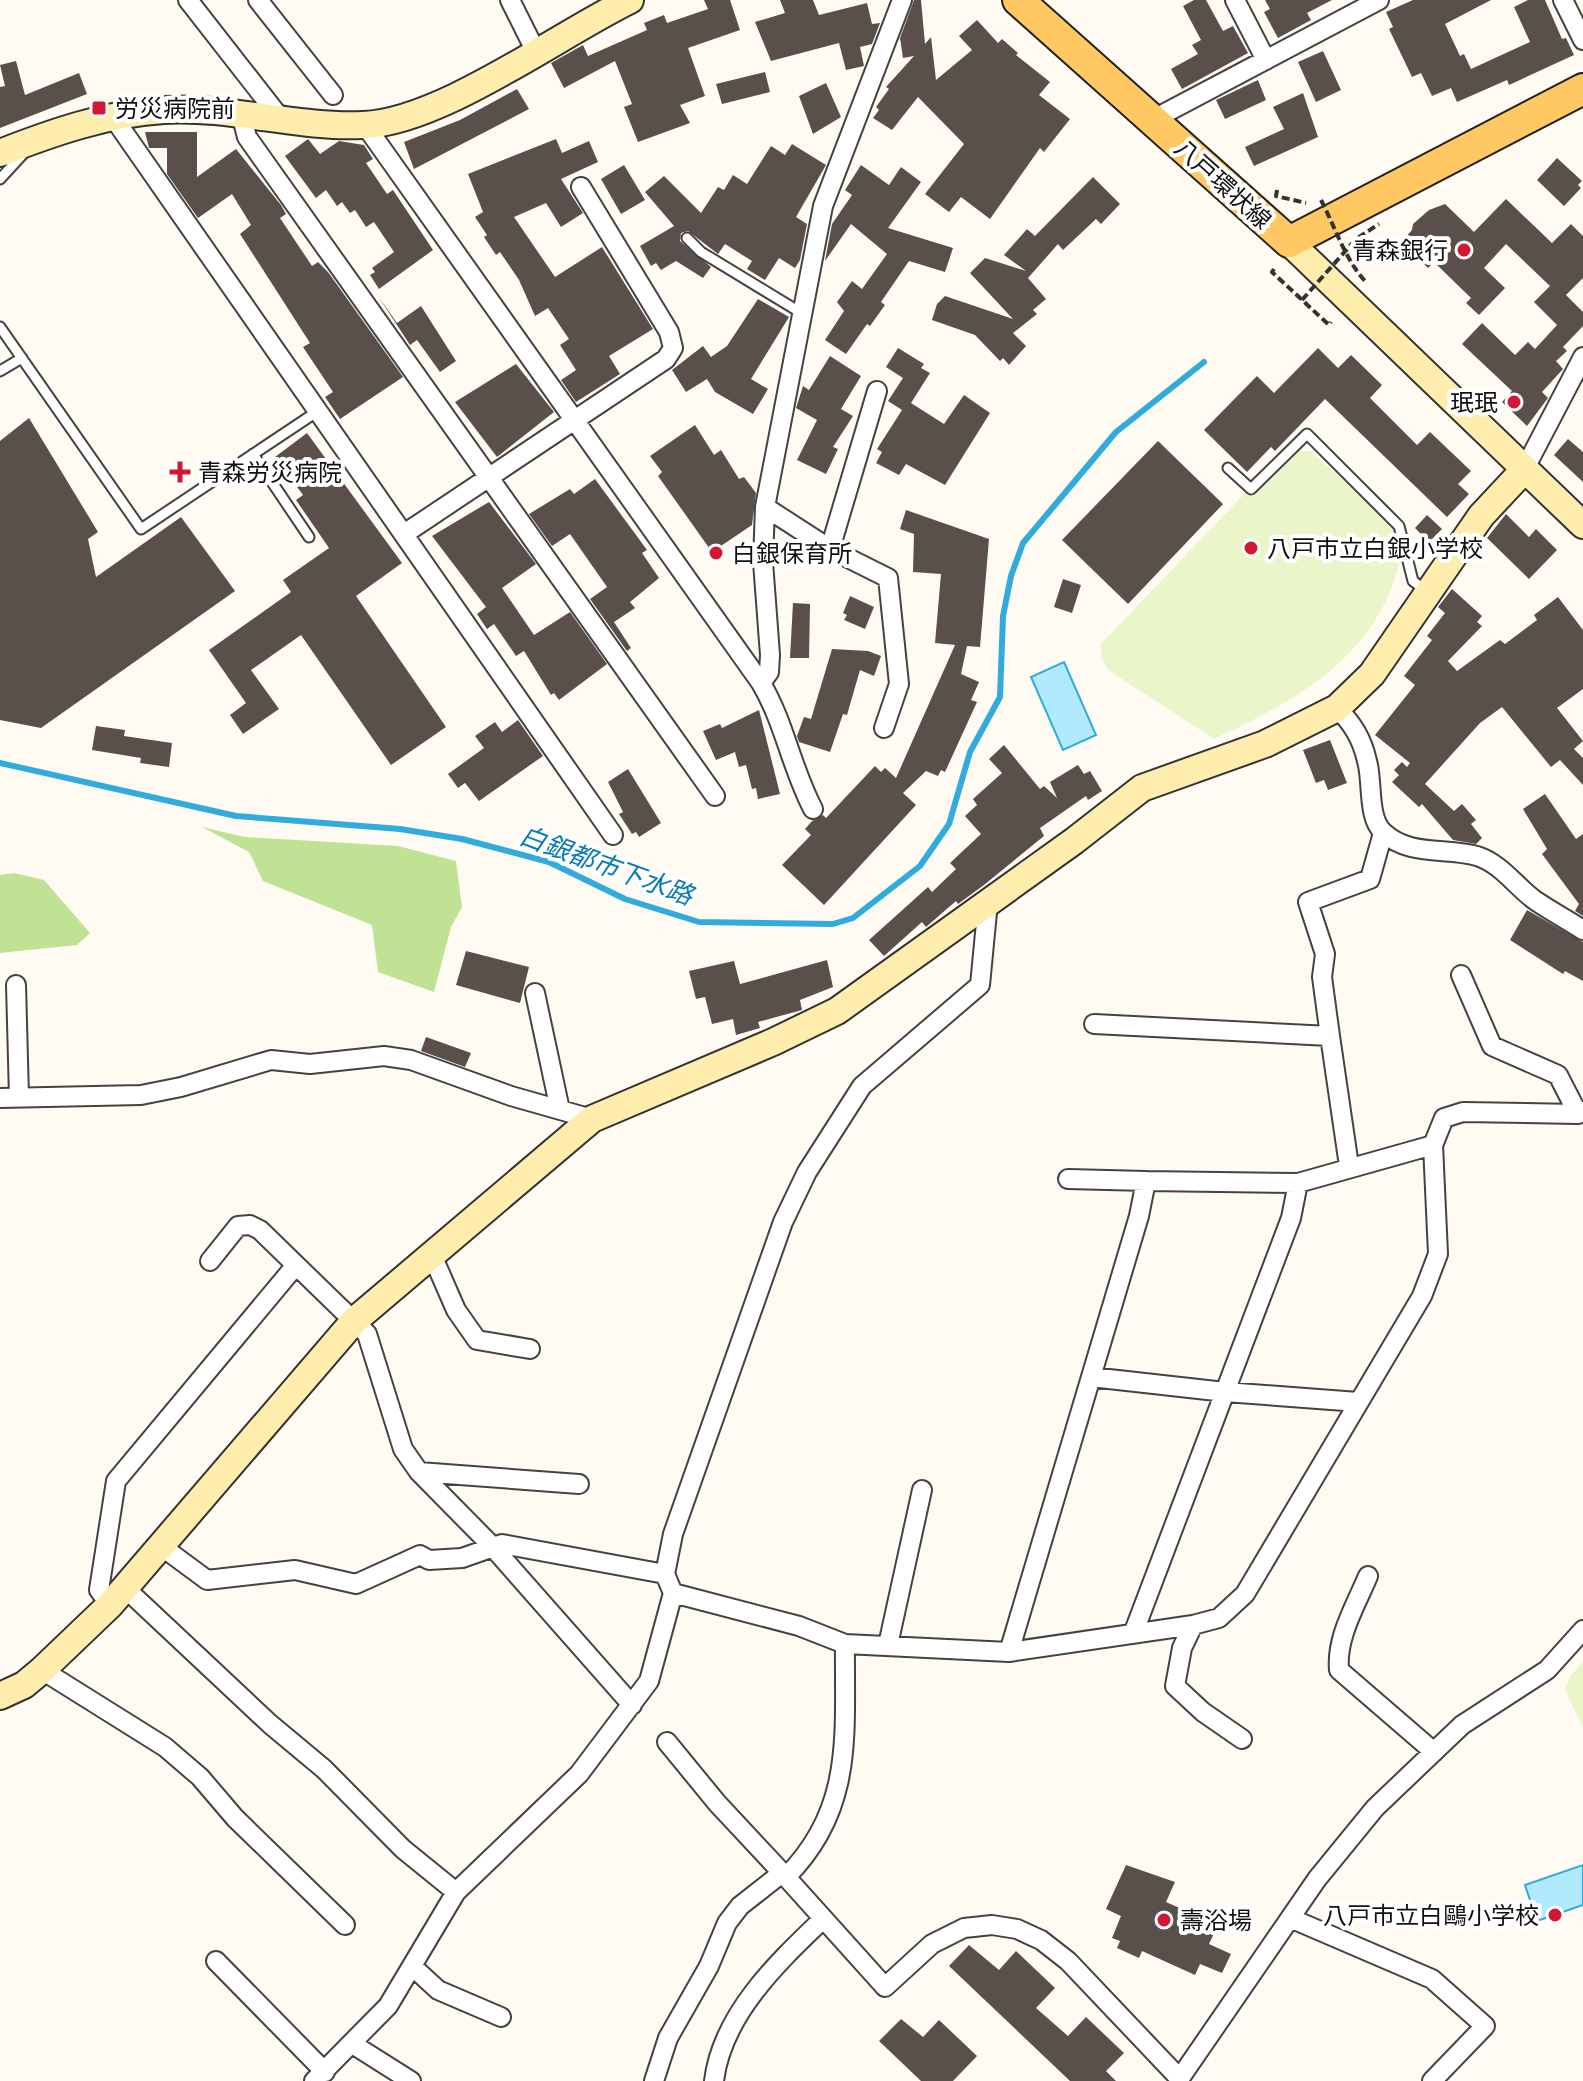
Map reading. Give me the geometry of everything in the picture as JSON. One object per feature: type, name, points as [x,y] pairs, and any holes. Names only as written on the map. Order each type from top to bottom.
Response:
[{"type":"main road","name":"八戸環状線","points":[[1018,0],[1289,242],[1583,89]]},
{"type":"street","points":[[188,0],[281,119]]},
{"type":"street","points":[[258,0],[333,95]]},
{"type":"street","points":[[510,0],[536,52]]},
{"type":"street","points":[[0,153],[35,139],[113,117],[165,110],[365,125],[416,112],[451,97],[630,0]]},
{"type":"street","points":[[761,683],[769,672],[770,655],[763,562],[765,507],[823,206],[902,0]]},
{"type":"street","points":[[1235,0],[1266,60]]},
{"type":"street","points":[[1152,120],[1379,0]]},
{"type":"street","points":[[1563,0],[1583,40]]},
{"type":"street","points":[[241,114],[247,137],[715,796]]},
{"type":"street","points":[[113,117],[613,835]]},
{"type":"street","points":[[365,125],[570,420],[761,683],[778,713],[793,771],[813,809]]},
{"type":"street","points":[[404,534],[570,420],[666,359],[673,348],[669,332],[581,187]]},
{"type":"street","points":[[1289,242],[1583,525]]},
{"type":"street","points":[[0,1696],[24,1685],[42,1670],[118,1596],[354,1321],[592,1119],[773,1042],[837,1011],[1142,788],[1265,744],[1337,708],[1372,674],[1481,516],[1524,470],[1583,357]]},
{"type":"street","points":[[830,549],[877,391]]},
{"type":"street","points":[[765,507],[830,549],[888,578],[899,684],[884,728]]},
{"type":"street","points":[[1337,708],[1353,725],[1360,739],[1368,763],[1375,820],[1383,833],[1418,850],[1477,856],[1503,870],[1534,899],[1583,930]]},
{"type":"street","points":[[1349,1166],[1322,977],[1325,954],[1308,902],[1370,879],[1383,833]]},
{"type":"street","points":[[216,1961],[320,2076],[354,2045],[388,2006],[456,1892],[579,1774],[613,1725],[632,1705],[649,1681],[673,1593],[665,1574],[682,1504],[783,1222],[807,1172],[862,1086],[980,985],[988,902]]},
{"type":"street","points":[[1461,975],[1492,1046],[1558,1075],[1580,1112]]},
{"type":"street","points":[[16,985],[10,1097],[141,1095],[181,1087],[271,1060],[310,1064],[384,1056],[411,1060],[592,1119]]},
{"type":"street","points":[[535,993],[560,1110]]},
{"type":"street","points":[[1094,1024],[1330,1036]]},
{"type":"street","points":[[673,1593],[799,1626],[845,1644],[1009,1652],[1193,1625],[1219,1618],[1245,1594],[1422,1296],[1438,1254],[1433,1145],[1444,1118],[1463,1112],[1580,1112]]},
{"type":"street","points":[[1068,1179],[1298,1183],[1349,1166],[1433,1145]]},
{"type":"street","points":[[1009,1652],[1139,1216],[1146,1181]]},
{"type":"street","points":[[1133,1634],[1291,1218],[1298,1183]]},
{"type":"street","points":[[210,1261],[238,1226],[250,1225],[260,1230],[367,1334],[403,1449],[419,1472],[491,1545],[632,1705]]},
{"type":"street","points":[[432,1255],[456,1310],[477,1340],[530,1349]]},
{"type":"street","points":[[296,1265],[116,1481],[99,1590],[118,1596],[324,1769],[403,1849],[456,1892]]},
{"type":"street","points":[[1091,1377],[1225,1392],[1358,1402]]},
{"type":"street","points":[[419,1472],[579,1484]]},
{"type":"street","points":[[888,1645],[922,1490]]},
{"type":"street","points":[[161,1546],[207,1580],[295,1570],[356,1584],[420,1555],[429,1560],[462,1558],[491,1545],[502,1544],[665,1574]]},
{"type":"street","points":[[1368,1576],[1344,1633],[1338,1655],[1339,1670],[1434,1752]]},
{"type":"street","points":[[1193,1625],[1182,1648],[1175,1686],[1203,1712],[1242,1739]]},
{"type":"street","points":[[667,1742],[717,1803],[885,1987],[932,1944],[964,1928],[992,1925],[1017,1929],[1041,1940],[1068,1961],[1179,2080],[1290,1918],[1375,1808],[1462,1725],[1547,1670],[1583,1630]]},
{"type":"street","points":[[654,2081],[668,2038],[709,1966],[727,1923],[740,1906],[808,1855],[843,1773],[845,1644]]},
{"type":"street","points":[[42,1670],[144,1732],[177,1757],[345,1925]]},
{"type":"street","points":[[1290,1918],[1432,1979],[1485,2026],[1432,2081]]},
{"type":"street","points":[[714,2081],[716,2062],[737,2015],[786,1955],[823,1919]]},
{"type":"street","points":[[412,1966],[438,1990],[501,2017]]},
{"type":"street","points":[[354,2045],[411,2081]]},
{"type":"lane","points":[[0,179],[35,139]]},
{"type":"lane","points":[[687,238],[701,252],[803,314]]},
{"type":"lane","points":[[0,327],[141,529],[318,411]]},
{"type":"lane","points":[[0,371],[22,358]]},
{"type":"lane","points":[[1228,468],[1251,489],[1307,434],[1399,526],[1413,581],[1428,592]]},
{"type":"lane","points":[[253,454],[309,537]]},
{"type":"path","points":[[1277,190],[1276,196],[1300,204],[1328,196]]},
{"type":"path","points":[[1321,200],[1348,250],[1352,267],[1365,281]]},
{"type":"path","points":[[1302,300],[1360,235],[1379,224]]},
{"type":"path","points":[[1274,269],[1272,272],[1302,300],[1329,325],[1331,322]]},
{"type":"green space","points":[[1299,451],[1310,451],[1388,522],[1400,548],[1395,578],[1383,608],[1346,657],[1297,695],[1214,739],[1108,670],[1101,658],[1101,644],[1246,492],[1253,497]]},
{"type":"green space","points":[[202,827],[245,837],[398,846],[456,861],[462,907],[451,927],[434,992],[378,972],[372,925],[263,881],[249,852]]},
{"type":"green space","points":[[14,873],[44,880],[90,933],[77,945],[0,953],[0,875]]},
{"type":"green space","points":[[1583,1662],[1583,1728],[1565,1690],[1570,1676]]},
{"type":"water","points":[[1064,662],[1096,735],[1063,750],[1031,677]]},
{"type":"water","points":[[1583,1865],[1583,1905],[1537,1921],[1525,1885]]},
{"type":"building","points":[[704,0],[730,0],[740,30],[688,48],[705,96],[680,105],[690,123],[638,142],[624,107],[632,104],[615,61],[564,88],[551,63],[583,45],[588,56],[647,30],[644,23],[664,15],[667,23],[708,9]]},
{"type":"building","points":[[780,0],[813,0],[819,15],[867,3],[872,24],[880,23],[872,44],[860,47],[864,66],[846,70],[839,43],[771,61],[755,22],[785,13]]},
{"type":"building","points":[[914,0],[921,0],[925,44],[931,37],[936,80],[972,50],[959,36],[977,20],[998,43],[1002,39],[1018,53],[1016,55],[1050,82],[1039,95],[1070,119],[1044,152],[1040,148],[990,219],[961,197],[949,212],[925,194],[964,144],[918,97],[892,130],[873,118],[879,110],[876,107],[889,89],[886,87],[914,56],[903,58],[900,38]]},
{"type":"building","points":[[1194,0],[1206,0],[1223,31],[1233,26],[1248,53],[1182,89],[1171,69],[1198,54],[1192,45],[1201,40],[1183,6]]},
{"type":"building","points":[[1265,0],[1332,0],[1307,13],[1311,20],[1278,38],[1264,12],[1270,9]]},
{"type":"building","points":[[1413,0],[1491,0],[1445,24],[1460,56],[1464,54],[1471,69],[1530,42],[1514,7],[1528,0],[1545,0],[1562,39],[1566,38],[1574,55],[1509,85],[1507,80],[1457,102],[1451,88],[1432,96],[1421,73],[1412,77],[1389,29],[1393,27],[1386,12]]},
{"type":"building","points":[[1323,51],[1341,90],[1316,102],[1298,62]]},
{"type":"building","points":[[16,61],[25,95],[79,73],[87,94],[0,128],[0,87],[5,86],[0,65]]},
{"type":"building","points":[[765,72],[770,92],[722,104],[716,84]]},
{"type":"building","points":[[1258,80],[1266,100],[1225,119],[1216,100]]},
{"type":"building","points":[[826,83],[841,117],[813,134],[799,96]]},
{"type":"building","points":[[517,89],[529,109],[414,169],[404,142],[460,120]]},
{"type":"building","points":[[1303,93],[1318,137],[1254,166],[1245,147],[1284,129],[1273,107]]},
{"type":"building","points":[[145,132],[197,132],[197,177],[236,149],[281,205],[286,214],[280,218],[312,266],[318,262],[328,272],[403,377],[340,419],[325,397],[333,392],[303,347],[310,343],[240,234],[251,225],[232,194],[198,218],[167,174],[167,148],[149,148]]},
{"type":"building","points":[[308,139],[320,154],[339,141],[364,145],[373,159],[366,163],[387,194],[393,190],[433,250],[379,289],[370,275],[375,272],[372,268],[394,252],[374,222],[366,227],[355,210],[350,213],[342,202],[337,206],[326,190],[316,198],[285,156]]},
{"type":"building","points":[[556,139],[562,153],[589,141],[598,162],[561,179],[583,213],[561,227],[546,203],[514,217],[555,277],[602,247],[653,329],[609,356],[620,374],[576,402],[561,380],[576,370],[560,345],[569,339],[548,308],[535,316],[519,280],[500,252],[496,255],[484,237],[487,235],[475,217],[483,212],[468,174]]},
{"type":"building","points":[[792,144],[826,165],[796,217],[807,224],[800,260],[795,268],[779,258],[765,280],[747,269],[752,261],[725,244],[718,254],[688,231],[681,233],[680,241],[711,267],[703,278],[676,261],[661,270],[656,263],[651,266],[640,246],[674,226],[645,192],[664,176],[701,213],[718,187],[724,190],[733,175],[747,184],[771,146],[785,155]]},
{"type":"building","points":[[1557,158],[1582,181],[1578,185],[1581,188],[1564,206],[1537,180]]},
{"type":"building","points":[[624,165],[645,200],[621,214],[601,179]]},
{"type":"building","points":[[861,165],[889,185],[901,167],[921,182],[888,228],[953,248],[945,272],[909,261],[881,302],[885,305],[846,354],[825,340],[844,311],[837,302],[852,281],[862,289],[887,254],[851,224],[825,261],[832,224],[852,195],[845,190]]},
{"type":"building","points":[[1093,177],[1120,204],[1101,224],[1096,219],[1063,250],[1058,244],[1028,278],[1046,299],[1033,310],[1037,314],[1013,333],[1026,346],[1009,365],[1003,358],[1000,361],[975,335],[932,320],[937,304],[945,296],[1013,319],[970,273],[985,258],[1026,271],[1004,255],[1027,229],[1035,236]]},
{"type":"building","points":[[1506,199],[1552,243],[1571,224],[1583,236],[1583,278],[1566,295],[1583,312],[1583,326],[1563,347],[1567,351],[1556,361],[1563,369],[1542,392],[1548,398],[1527,426],[1502,402],[1512,391],[1462,344],[1482,323],[1515,355],[1528,342],[1535,349],[1557,325],[1534,302],[1550,286],[1506,244],[1484,268],[1505,288],[1479,315],[1466,303],[1471,298],[1434,262],[1428,268],[1401,242],[1412,230],[1413,224],[1429,210],[1445,204],[1474,232]]},
{"type":"building","points":[[378,296],[397,323],[421,306],[456,361],[440,372],[417,340],[410,345]]},
{"type":"building","points":[[758,299],[789,317],[751,379],[768,389],[753,414],[715,392],[707,379],[686,392],[672,370],[703,346],[711,357],[727,346]]},
{"type":"building","points":[[898,348],[924,364],[921,368],[930,373],[911,403],[944,424],[964,395],[990,413],[945,485],[906,464],[899,475],[876,463],[882,452],[877,449],[902,410],[888,401],[903,378],[886,367]]},
{"type":"building","points":[[1318,348],[1338,368],[1351,355],[1382,385],[1370,398],[1417,445],[1430,432],[1471,471],[1458,484],[1469,494],[1447,517],[1325,399],[1275,451],[1271,447],[1247,472],[1204,430],[1257,376],[1274,393]]},
{"type":"building","points":[[830,356],[861,376],[841,409],[853,416],[833,447],[838,449],[826,474],[797,460],[817,420],[796,408],[803,386],[809,390]]},
{"type":"building","points":[[516,364],[554,412],[497,457],[455,402]]},
{"type":"building","points":[[29,418],[98,532],[88,539],[96,577],[181,517],[235,591],[41,728],[0,720],[0,441]]},
{"type":"building","points":[[695,425],[714,455],[721,450],[739,479],[744,477],[756,493],[752,525],[712,552],[658,476],[662,472],[650,456]]},
{"type":"building","points":[[307,433],[402,563],[356,596],[446,727],[391,765],[301,635],[251,670],[279,709],[243,734],[230,715],[246,703],[209,650],[291,592],[283,580],[329,548],[296,500],[303,495],[275,457]]},
{"type":"building","points":[[1568,439],[1583,452],[1583,482],[1554,455]]},
{"type":"building","points":[[1158,441],[1223,504],[1128,604],[1062,540]]},
{"type":"building","points":[[595,479],[647,550],[642,553],[659,578],[630,602],[635,608],[614,622],[631,648],[627,651],[590,599],[607,587],[570,534],[552,546],[529,514],[570,489],[574,494]]},
{"type":"building","points":[[489,502],[536,564],[502,588],[534,635],[570,612],[607,664],[559,700],[554,693],[551,695],[524,651],[516,656],[494,624],[487,629],[477,614],[486,607],[432,536]]},
{"type":"building","points":[[906,510],[989,539],[980,647],[967,646],[961,674],[979,682],[971,700],[977,702],[945,772],[941,770],[938,776],[926,771],[903,793],[916,805],[824,905],[782,865],[811,835],[805,829],[812,821],[823,815],[826,818],[875,766],[881,772],[885,768],[896,778],[955,645],[935,643],[941,574],[913,572],[914,534],[900,529]]},
{"type":"building","points":[[1506,514],[1529,537],[1536,529],[1557,550],[1529,579],[1487,538]]},
{"type":"building","points":[[1427,515],[1442,529],[1429,542],[1415,528]]},
{"type":"building","points":[[1063,579],[1081,585],[1072,613],[1054,607]]},
{"type":"building","points":[[1452,589],[1482,616],[1477,622],[1482,626],[1448,661],[1457,671],[1500,640],[1505,644],[1537,620],[1534,615],[1558,597],[1583,630],[1583,689],[1557,708],[1583,741],[1574,749],[1583,758],[1583,785],[1560,760],[1551,767],[1502,707],[1480,723],[1425,784],[1454,811],[1462,804],[1476,820],[1471,824],[1482,838],[1476,844],[1453,840],[1422,804],[1419,807],[1392,782],[1399,775],[1394,770],[1402,762],[1407,767],[1410,763],[1375,735],[1415,685],[1404,676],[1432,640],[1427,636],[1445,613],[1438,607]]},
{"type":"building","points":[[850,596],[874,607],[865,629],[844,620],[847,615],[843,613]]},
{"type":"building","points":[[793,603],[810,604],[809,658],[790,658]]},
{"type":"building","points":[[832,649],[868,651],[881,656],[874,676],[860,670],[847,715],[843,714],[830,752],[799,742],[797,736],[804,717],[811,719]]},
{"type":"building","points":[[759,710],[780,794],[758,799],[746,765],[739,767],[735,752],[716,760],[703,731],[720,724],[722,728]]},
{"type":"building","points":[[518,720],[543,756],[479,801],[465,783],[458,788],[448,774],[484,748],[475,736],[495,722],[502,732]]},
{"type":"building","points":[[96,726],[125,730],[124,736],[172,743],[169,767],[140,763],[141,758],[92,750]]},
{"type":"building","points":[[1330,740],[1347,783],[1328,790],[1324,780],[1316,783],[1303,750]]},
{"type":"building","points":[[1004,745],[1040,789],[1044,786],[1057,798],[1050,782],[1078,765],[1084,774],[1090,771],[1102,791],[1088,800],[1086,796],[1040,828],[1044,836],[926,927],[922,922],[884,956],[869,940],[928,887],[932,892],[956,869],[950,863],[981,834],[965,816],[977,805],[973,799],[1002,773],[989,759]]},
{"type":"building","points":[[628,769],[661,823],[639,837],[636,832],[632,834],[619,814],[623,812],[608,782]]},
{"type":"building","points":[[1545,794],[1576,839],[1583,834],[1583,916],[1575,911],[1579,904],[1542,854],[1547,849],[1523,809]]},
{"type":"building","points":[[1527,910],[1583,942],[1583,981],[1565,971],[1563,974],[1510,940]]},
{"type":"building","points":[[466,951],[529,967],[520,1003],[456,985]]},
{"type":"building","points":[[827,960],[833,987],[800,1000],[802,1010],[758,1022],[760,1028],[736,1035],[733,1019],[712,1024],[705,997],[696,999],[689,971],[734,961],[740,984]]},
{"type":"building","points":[[426,1037],[471,1053],[465,1067],[421,1051]]},
{"type":"building","name":"壽浴場","points":[[1126,1865],[1175,1882],[1166,1902],[1218,1925],[1209,1944],[1231,1954],[1222,1973],[1200,1964],[1195,1975],[1142,1951],[1139,1958],[1117,1948],[1120,1941],[1112,1938],[1121,1916],[1106,1909]]},
{"type":"building","points":[[969,1945],[999,1970],[1016,1951],[1055,1988],[1036,2008],[1068,2036],[1086,2017],[1124,2053],[1106,2071],[1116,2081],[1070,2081],[949,1966]]},
{"type":"building","points":[[901,2019],[923,2037],[939,2020],[977,2056],[953,2081],[921,2081],[879,2041]]},
{"type":"waterway","name":"白銀都市下水路","points":[[0,763],[236,816],[400,829],[462,839],[549,862],[625,899],[699,922],[833,924],[853,918],[920,866],[949,824],[970,752],[1000,697],[1003,616],[1011,576],[1023,543],[1116,432],[1204,362]]},
{"type":"place","name":"労災病院前","points":[[99,108]]},
{"type":"place","name":"青森銀行","points":[[1464,250]]},
{"type":"place","name":"珉珉","points":[[1514,402]]},
{"type":"place","name":"青森労災病院","points":[[180,472]]},
{"type":"place","name":"八戸市立白銀小学校","points":[[1251,548]]},
{"type":"place","name":"白銀保育所","points":[[716,553]]},
{"type":"place","name":"八戸市立白鷗小学校","points":[[1555,1915]]},
{"type":"place","name":"壽浴場","points":[[1164,1920]]}]
